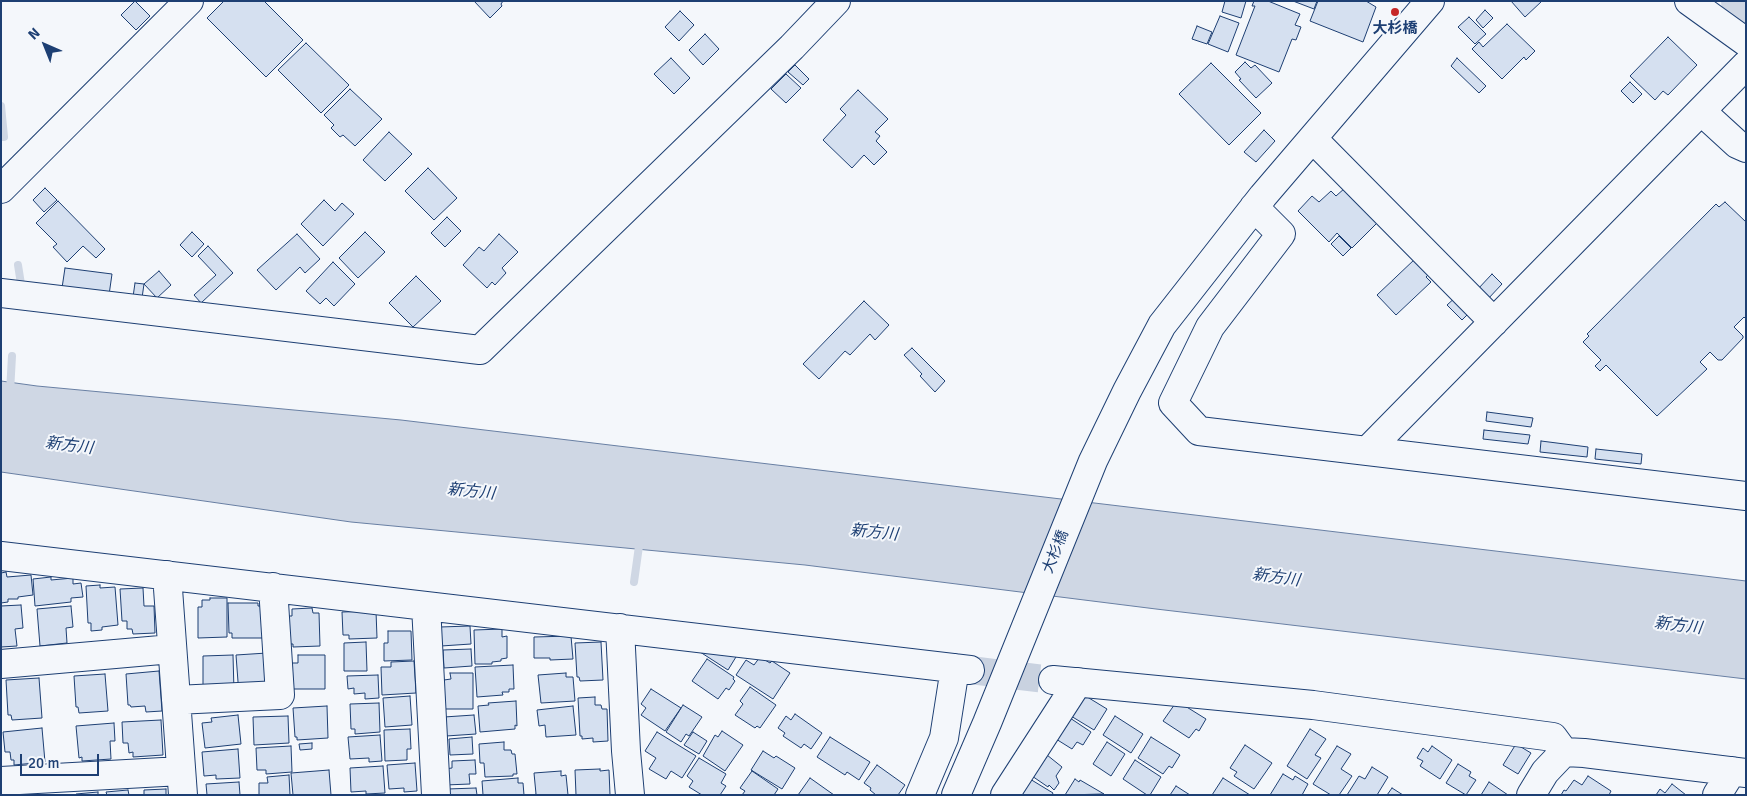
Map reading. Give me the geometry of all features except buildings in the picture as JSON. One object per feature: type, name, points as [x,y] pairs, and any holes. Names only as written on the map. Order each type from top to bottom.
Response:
[{"type":"street","points":[[3,177],[189,1]]},
{"type":"street","points":[[1,293],[480,350],[792,47],[836,1]]},
{"type":"street","name":"大杉橋","points":[[956,795],[1093,461],[1162,325],[1254,207],[1430,1]]},
{"type":"street","points":[[1689,1],[1746,42]]},
{"type":"street","points":[[1367,451],[1746,65]]},
{"type":"street","points":[[1701,111],[1738,144],[1746,148]]},
{"type":"street","points":[[1313,139],[1494,322]]},
{"type":"street","points":[[1254,207],[1281,234],[1210,328],[1173,403],[1199,432],[1746,496]]},
{"type":"street","points":[[1,556],[963,669],[944,738],[920,795]]},
{"type":"street","points":[[1,781],[182,783],[167,575]]},
{"type":"street","points":[[176,700],[280,696],[273,587]]},
{"type":"street","points":[[426,606],[436,795]]},
{"type":"street","points":[[620,628],[630,795]]},
{"type":"street","points":[[1,664],[172,649]]},
{"type":"street","points":[[1005,795],[1066,681],[1313,705],[1553,737],[1564,752],[1739,772]]},
{"type":"street","points":[[1530,795],[1545,772],[1564,752]]},
{"type":"street","points":[[1717,795],[1739,772]]},
{"type":"water","name":"新方川","points":[[1,381],[401,420],[1746,581],[1746,679],[805,565],[351,522],[1,472]]},
{"type":"waterway","points":[[1,106],[4,137]]},
{"type":"waterway","points":[[18,265],[21,284]]},
{"type":"waterway","points":[[10,392],[12,356]]},
{"type":"waterway","points":[[634,582],[640,539]]},
{"type":"tunnel","points":[[970,670],[1053,680]]},
{"type":"place","name":"大杉橋","points":[[1395,12]]}]
